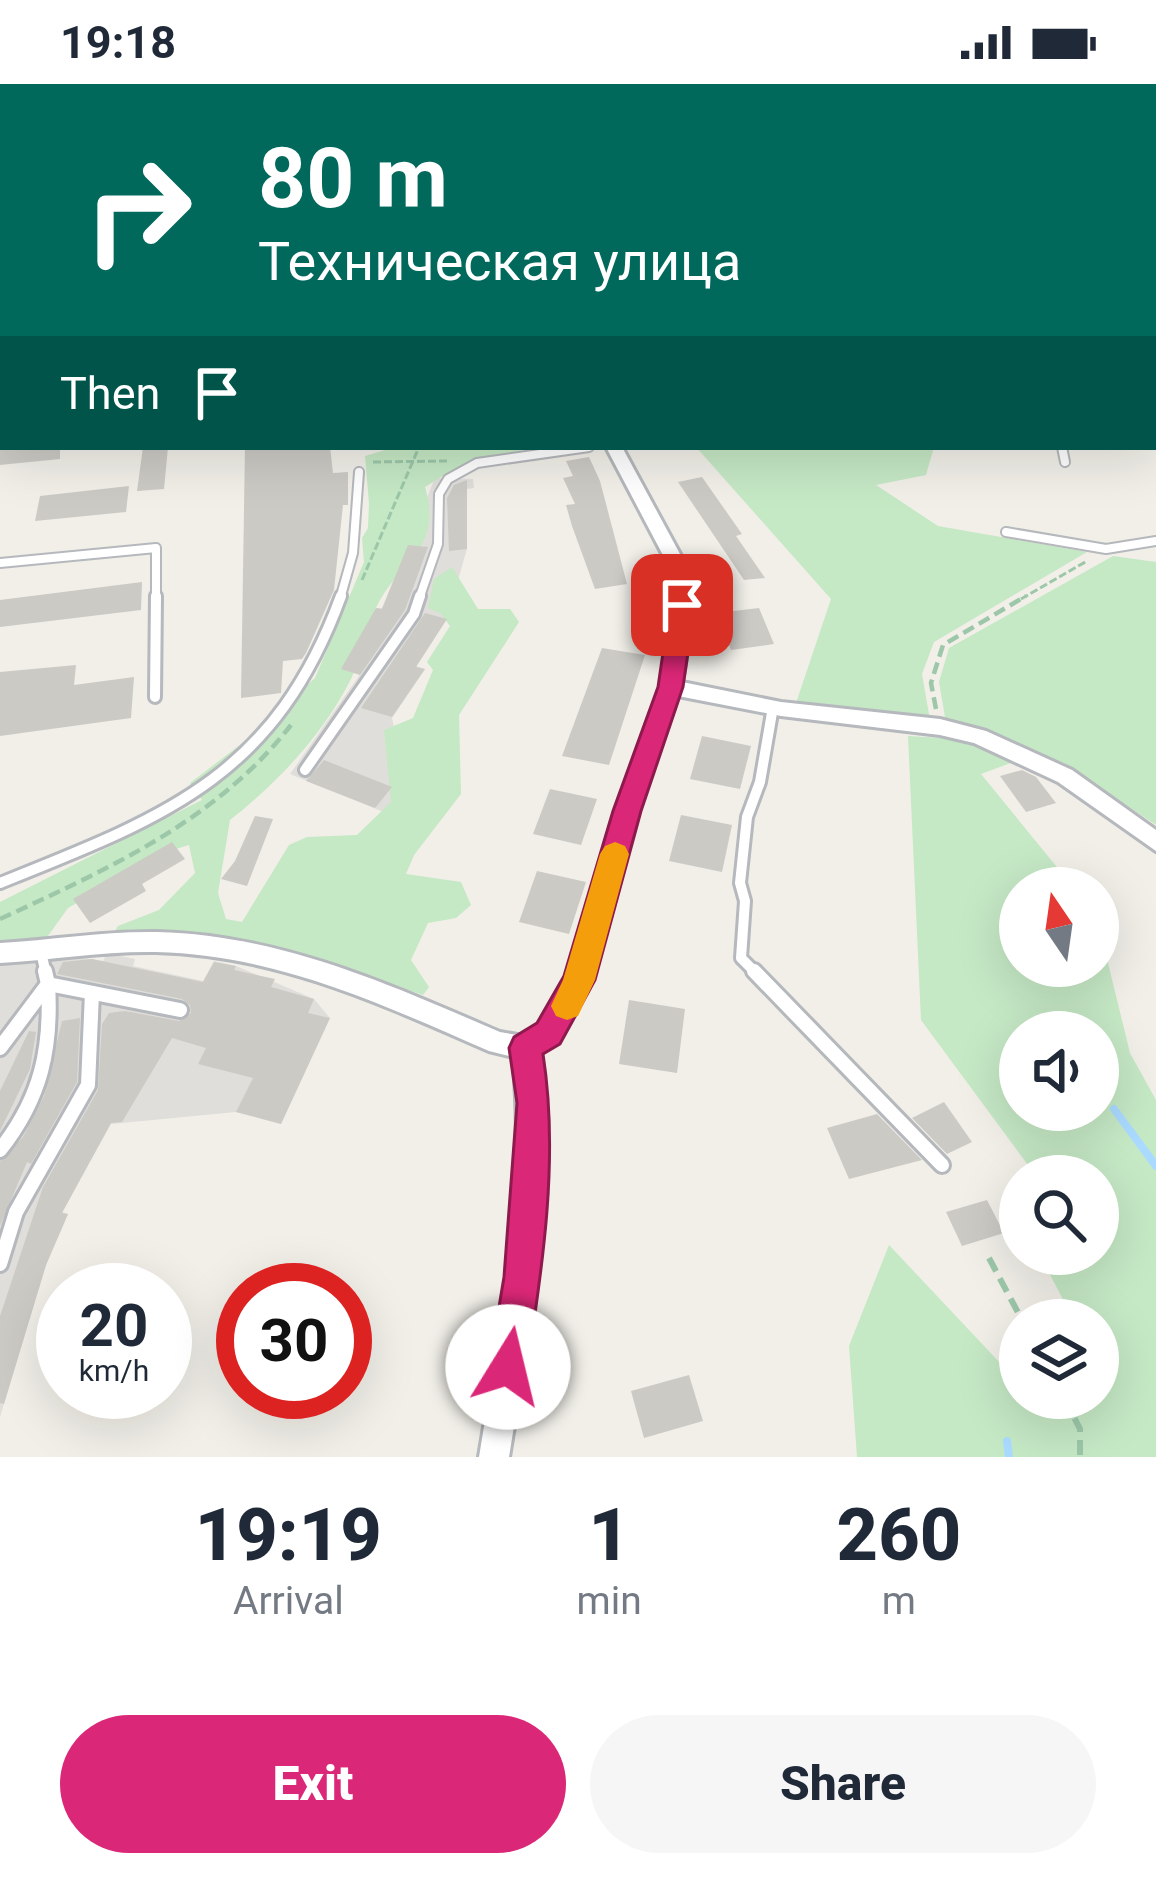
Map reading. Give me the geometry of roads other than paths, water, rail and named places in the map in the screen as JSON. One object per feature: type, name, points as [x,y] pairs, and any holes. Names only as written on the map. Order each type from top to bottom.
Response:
[{"type":"street","points":[[0,952],[154,942],[251,950],[334,971],[498,1043],[525,1048],[549,1034],[579,980],[627,811],[670,687],[681,632],[684,578],[616,450]]},
{"type":"street","points":[[670,687],[773,707],[940,727],[991,740],[1035,759],[1156,842]]},
{"type":"street","points":[[494,1457],[523,1277],[534,1103],[525,1048]]},
{"type":"lane","points":[[305,770],[414,614],[438,544],[439,494],[448,479],[477,463],[568,450]]},
{"type":"lane","points":[[1063,450],[1066,463]]},
{"type":"lane","points":[[0,883],[96,841],[225,772],[257,743],[315,662],[335,618],[361,511],[359,472]]},
{"type":"lane","points":[[1006,532],[1106,549],[1156,541]]},
{"type":"lane","points":[[0,563],[156,548],[155,697]]},
{"type":"lane","points":[[773,707],[760,782],[747,817],[740,883],[745,901],[741,958],[942,1166]]},
{"type":"lane","points":[[0,1150],[40,1086],[52,1041],[41,952]]},
{"type":"lane","points":[[48,984],[180,1010]]},
{"type":"lane","points":[[0,1048],[48,984]]},
{"type":"lane","points":[[0,1264],[16,1212],[88,1085],[92,993]]},
{"type":"waterway","points":[[1119,1116],[1156,1166]]},
{"type":"waterway","points":[[1007,1441],[1009,1457]]}]
